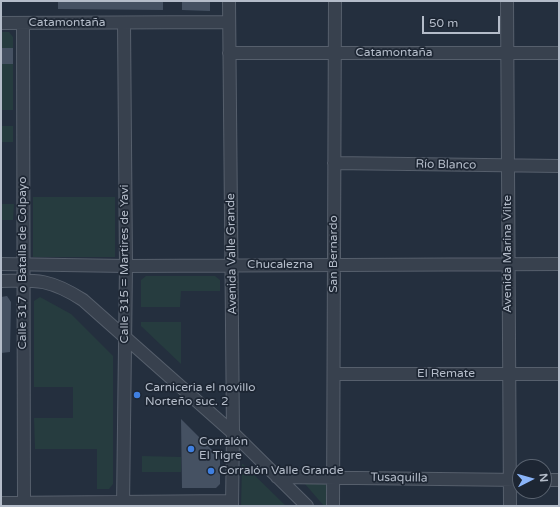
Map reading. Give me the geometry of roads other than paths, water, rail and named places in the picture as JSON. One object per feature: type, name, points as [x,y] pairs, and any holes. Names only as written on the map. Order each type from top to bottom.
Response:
[{"type":"street","name":"Avenida Valle Grande","points":[[229,1],[233,432],[232,503]]},
{"type":"street","name":"San Bernardo","points":[[333,506],[335,1]]},
{"type":"street","name":"Avenida Marina Vilte","points":[[507,1],[509,373],[514,459]]},
{"type":"street","name":"Catamontaña","points":[[1,23],[229,22]]},
{"type":"street","name":"Calle 317 o Batalla de Colpayo","points":[[22,23],[24,503]]},
{"type":"street","name":"Calle 315 = Martires de Yavi","points":[[123,505],[126,266],[124,23]]},
{"type":"street","name":"Catamontaña","points":[[229,53],[559,53]]},
{"type":"street","name":"Río Blanco","points":[[334,163],[559,166]]},
{"type":"street","name":"Chucalezna","points":[[1,264],[126,266],[559,264]]},
{"type":"street","points":[[1,281],[23,280],[44,282],[63,287],[83,300],[233,432],[307,506]]},
{"type":"street","name":"El Remate","points":[[334,374],[559,374]]},
{"type":"street","name":"Tusaquilla","points":[[277,477],[512,480]]},
{"type":"street","name":"Avenida Marina Vilte","points":[[510,506],[512,496]]},
{"type":"street","points":[[1,503],[123,505],[232,503]]},
{"type":"place","name":"Carniceria el novillo Norteño suc. 2","points":[[137,395]]},
{"type":"place","name":"Corralón El Tigre","points":[[191,449]]},
{"type":"place","name":"Corralón Valle Grande","points":[[211,471]]}]
